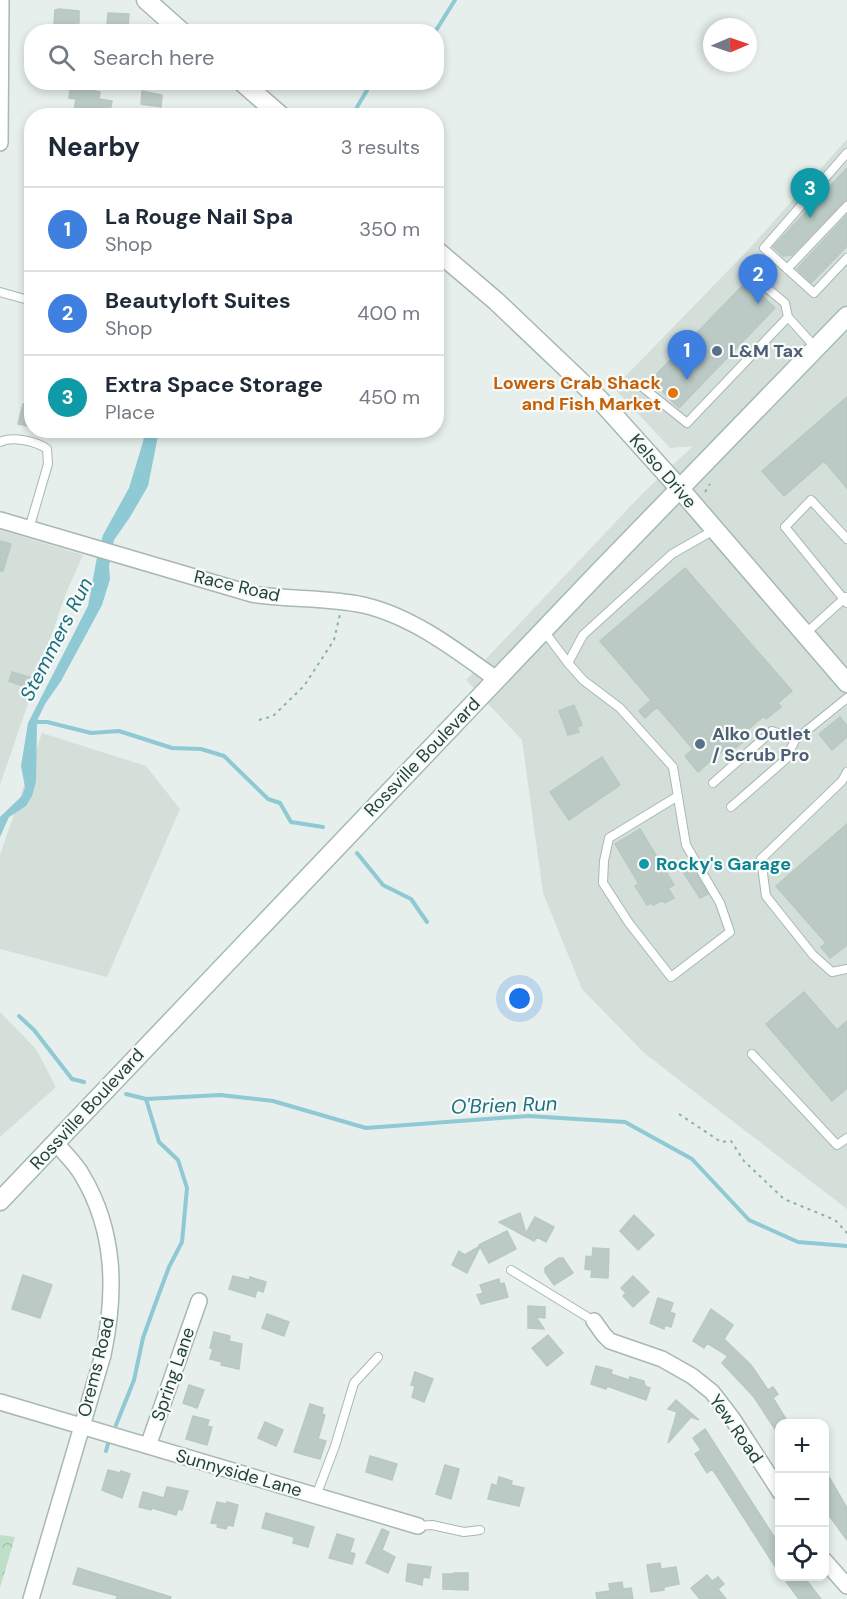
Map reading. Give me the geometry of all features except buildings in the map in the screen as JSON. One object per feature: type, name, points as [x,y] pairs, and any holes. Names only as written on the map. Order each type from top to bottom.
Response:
[{"type":"main road","points":[[146,0],[173,24]]},
{"type":"main road","points":[[251,90],[272,108]]},
{"type":"main road","name":"Kelso Drive","points":[[444,257],[496,301],[600,400],[847,683]]},
{"type":"main road","name":"Rossville Boulevard","points":[[0,1201],[543,630],[847,315]]},
{"type":"street","points":[[0,143],[1,0]]},
{"type":"street","name":"Race Road","points":[[0,520],[252,594],[361,604],[384,611],[420,629],[469,659],[496,680]]},
{"type":"street","name":"Orems Road","points":[[31,1599],[103,1355],[110,1322],[112,1296],[111,1271],[102,1220],[81,1173],[56,1143]]},
{"type":"street","name":"Spring Lane","points":[[148,1446],[199,1301]]},
{"type":"street","name":"Yew Road","points":[[594,1321],[610,1341],[662,1359],[692,1376],[712,1392],[775,1484]]},
{"type":"street","name":"Sunnyside Lane","points":[[0,1402],[418,1526]]},
{"type":"street","points":[[829,1565],[847,1586]]},
{"type":"lane","points":[[847,153],[764,248],[814,293],[847,258]]},
{"type":"lane","points":[[787,268],[847,206]]},
{"type":"lane","points":[[750,274],[785,303],[788,317],[816,348]]},
{"type":"lane","points":[[0,292],[24,299]]},
{"type":"lane","points":[[641,386],[687,423],[788,317]]},
{"type":"lane","points":[[0,442],[10,439],[40,444],[47,449],[48,464],[29,529]]},
{"type":"lane","points":[[805,634],[846,600],[785,527],[811,500],[847,539]]},
{"type":"lane","points":[[568,663],[583,635],[672,554],[714,530]]},
{"type":"lane","points":[[543,630],[584,680],[620,708],[674,767],[686,845],[720,903],[730,932],[671,977],[629,923],[603,883],[604,861],[609,838],[678,796]]},
{"type":"lane","points":[[731,807],[786,759],[795,740],[847,698]]},
{"type":"lane","points":[[713,783],[772,731],[795,740]]},
{"type":"lane","points":[[847,772],[842,781],[761,859],[766,896],[813,955],[832,972],[847,969]]},
{"type":"lane","points":[[752,1054],[837,1145],[847,1138]]},
{"type":"lane","points":[[511,1270],[594,1321]]},
{"type":"lane","points":[[316,1496],[335,1446],[354,1383],[378,1357]]},
{"type":"lane","name":"Sunnyside Lane","points":[[418,1526],[432,1525],[464,1532],[480,1530]]},
{"type":"path","points":[[705,492],[710,484]]},
{"type":"path","points":[[259,720],[273,716],[304,686],[334,640],[344,603]]},
{"type":"path","points":[[679,1114],[721,1142],[731,1141],[744,1161],[784,1199],[834,1220],[847,1233]]},
{"type":"shaded area","points":[[847,139],[847,1209],[644,1053],[582,989],[543,893],[522,740],[466,680],[643,493],[693,446],[670,448],[614,388],[750,248]]},
{"type":"shaded area","points":[[0,530],[83,555],[66,593],[0,785]]},
{"type":"shaded area","points":[[42,733],[146,766],[180,809],[107,977],[0,949],[0,855]]},
{"type":"shaded area","points":[[0,1012],[36,1049],[56,1087],[0,1137]]},
{"type":"green space","points":[[0,1535],[15,1537],[0,1588]]},
{"type":"water","points":[[144,438],[158,438],[148,486],[114,540],[109,566],[110,579],[102,605],[37,721],[36,781],[32,796],[26,806],[9,817],[0,837],[0,817],[22,796],[25,787],[21,766],[28,723],[88,606],[103,535],[129,488]]},
{"type":"waterway","name":"Stemmers Run","points":[[440,24],[455,0]]},
{"type":"waterway","name":"Stemmers Run","points":[[357,108],[367,90]]},
{"type":"waterway","points":[[32,722],[47,722],[91,733],[119,731],[172,748],[201,749],[224,756],[268,799],[280,803],[291,822],[323,827]]},
{"type":"waterway","points":[[357,853],[383,885],[411,899],[427,922]]},
{"type":"waterway","name":"O'Brien Run","points":[[19,1016],[34,1030],[72,1079],[84,1082]]},
{"type":"waterway","name":"O'Brien Run","points":[[126,1094],[146,1099],[220,1095],[273,1101],[366,1128],[528,1116],[625,1122],[692,1159],[749,1220],[798,1242],[847,1246]]},
{"type":"waterway","points":[[116,1425],[134,1380],[143,1338],[153,1310],[169,1267],[182,1242],[187,1188],[178,1160],[159,1142],[146,1099]]},
{"type":"waterway","points":[[106,1451],[108,1444]]},
{"type":"place","name":"Extra Space Storage","points":[[810,218]]},
{"type":"place","name":"Beautyloft Suites","points":[[758,304]]},
{"type":"place","name":"L&M Tax","points":[[717,351]]},
{"type":"place","name":"La Rouge Nail Spa","points":[[687,380]]},
{"type":"place","name":"Lowers Crab Shack and Fish Market","points":[[673,393]]},
{"type":"place","name":"Alko Outlet / Scrub Pro","points":[[700,744]]},
{"type":"place","name":"Rocky's Garage","points":[[644,864]]}]
